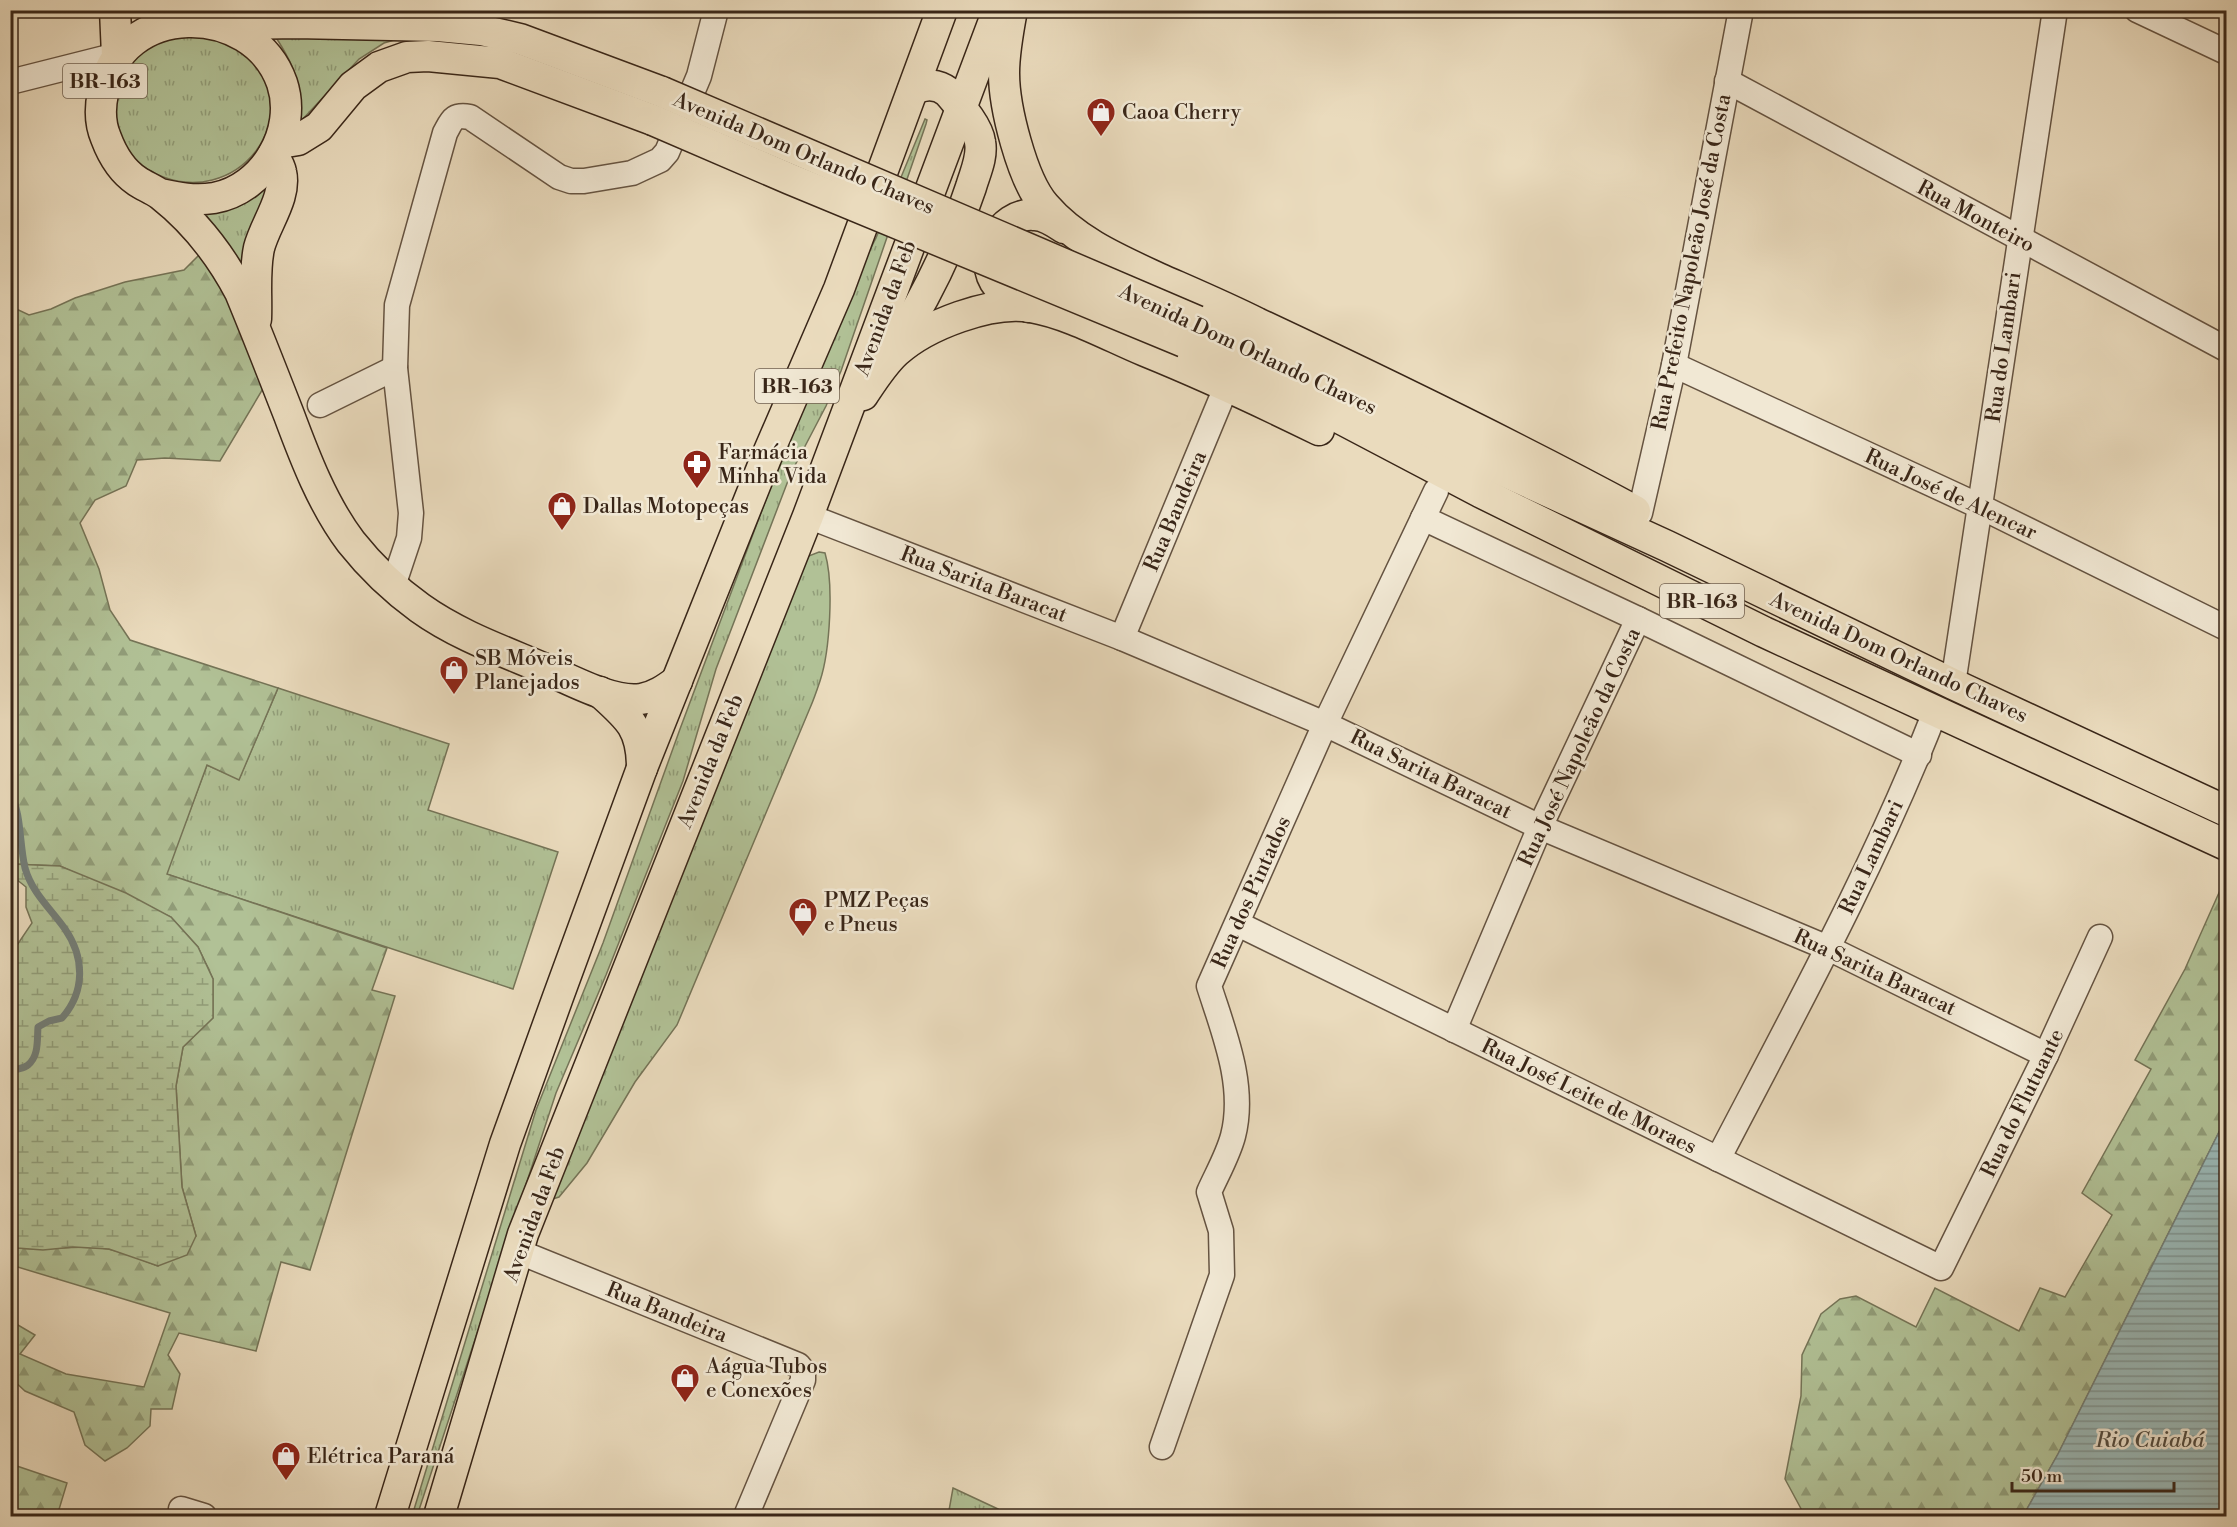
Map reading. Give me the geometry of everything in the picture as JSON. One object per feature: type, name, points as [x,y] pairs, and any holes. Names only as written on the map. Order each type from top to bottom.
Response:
[{"type":"main road","name":"Avenida Dom Orlando Chaves","points":[[115,10],[117,55]]},
{"type":"main road","name":"BR-163","points":[[600,692],[640,699],[660,693],[677,681],[766,458],[839,289],[942,10]]},
{"type":"main road","name":"Avenida da Feb","points":[[439,1516],[517,1251],[808,516],[959,108],[998,10]]},
{"type":"main road","name":"BR-163","points":[[1012,10],[1004,74],[1006,99],[1018,146],[1030,181],[1043,205],[1077,236],[1112,257],[1237,313],[1438,409],[1640,513],[1724,560],[1777,599]]},
{"type":"main road","name":"Avenida Dom Orlando Chaves","points":[[600,692],[465,634],[420,608],[393,586],[350,541],[320,489],[303,452],[240,292],[217,253],[160,194],[136,180],[117,160],[104,135],[100,108],[105,80],[117,55],[138,34],[164,20],[193,15],[296,23],[438,26],[481,30],[520,39],[662,92],[1462,452],[1667,546],[1953,684],[2226,811]]},
{"type":"main road","name":"Avenida Dom Orlando Chaves","points":[[160,194],[188,200],[216,197],[242,186],[264,168],[277,149],[286,114],[283,84],[270,56],[250,34],[216,18]]},
{"type":"main road","name":"Avenida Dom Orlando Chaves","points":[[277,149],[319,127],[353,86],[379,67],[407,57],[428,56],[500,63],[652,120],[790,179],[1191,331],[1233,362],[1480,492],[1764,632],[2226,845]]},
{"type":"main road","points":[[843,424],[916,315],[929,291],[957,228],[981,152],[979,135],[954,99],[942,88],[924,85],[913,90]]},
{"type":"main road","name":"Avenida Dom Orlando Chaves","points":[[256,331],[259,248],[282,182],[277,149]]},
{"type":"main road","points":[[1077,236],[1051,219],[1034,214],[1017,218],[997,234],[991,247],[990,267],[997,285],[1009,296],[1029,307],[1059,315],[1227,385],[1380,460],[1436,491],[1652,596],[1764,632]]},
{"type":"main road","points":[[877,375],[896,352],[926,332],[968,313],[991,308],[1029,307]]},
{"type":"main road","points":[[390,1516],[505,1144],[642,768],[677,681]]},
{"type":"main road","points":[[600,692],[626,715],[636,731],[642,747],[642,768]]},
{"type":"street","points":[[393,586],[410,538],[411,513],[395,368],[397,305],[445,133],[452,119],[460,115],[470,117],[560,177],[584,181],[632,173],[660,160],[667,152],[699,75],[716,10]]},
{"type":"street","name":"Rua Prefeito Napoleão José da Costa","points":[[1640,513],[1674,365],[1741,10]]},
{"type":"street","name":"Rua do Lambari","points":[[1953,684],[2055,10]]},
{"type":"street","points":[[2137,10],[2226,52]]},
{"type":"street","points":[[10,82],[117,55]]},
{"type":"street","name":"Rua Monteiro","points":[[1727,81],[2226,349]]},
{"type":"street","name":"Rua José de Alencar","points":[[1674,365],[1979,506],[2226,628]]},
{"type":"street","points":[[320,405],[395,368]]},
{"type":"street","name":"Rua Bandeira","points":[[1122,638],[1227,385]]},
{"type":"street","name":"Rua dos Pintados","points":[[1162,1447],[1222,1275],[1221,1231],[1209,1192],[1233,1136],[1238,1095],[1225,1038],[1209,986],[1325,724],[1436,491]]},
{"type":"street","name":"Rua Sarita Baracat","points":[[808,516],[1122,638],[1325,724],[1540,826],[1828,948],[2046,1055]]},
{"type":"street","points":[[1423,518],[1638,619]]},
{"type":"street","name":"Rua José Napoleão da Costa","points":[[1454,1030],[1540,826],[1638,619],[1919,755]]},
{"type":"street","name":"Rua Lambari","points":[[1718,1159],[1828,948],[1919,755],[1935,712]]},
{"type":"street","name":"Rua José Leite de Moraes","points":[[1238,924],[1941,1268]]},
{"type":"street","name":"Rua do Flutuante","points":[[1941,1268],[2046,1055],[2100,937]]},
{"type":"street","name":"Rua Bandeira","points":[[517,1251],[798,1365],[803,1371],[803,1380],[746,1516]]},
{"type":"green space","points":[[167,32],[242,44],[269,86],[271,115],[260,145],[236,170],[212,180],[188,182],[164,177],[143,166],[126,148],[117,125],[116,97],[123,70],[146,46]]},
{"type":"green space","points":[[275,36],[405,37],[384,43],[359,59],[294,127],[298,100],[296,79],[289,59]]},
{"type":"green space","points":[[925,119],[926,124],[841,371],[826,406],[791,473],[716,669],[683,781],[606,975],[556,1093],[417,1516],[412,1516],[536,1110],[603,943],[774,478],[853,283],[876,238]]},
{"type":"green space","points":[[276,173],[244,266],[212,225],[191,208]]},
{"type":"green space","points":[[203,251],[226,287],[264,387],[220,461],[165,458],[137,460],[126,486],[95,500],[80,523],[99,569],[110,610],[130,640],[278,688],[239,780],[207,765],[167,874],[387,948],[372,990],[395,996],[310,1270],[281,1262],[256,1351],[179,1333],[168,1355],[180,1374],[172,1409],[151,1409],[150,1426],[127,1448],[105,1461],[85,1445],[74,1412],[25,1391],[11,1378],[11,1323],[35,1335],[20,1354],[66,1374],[144,1387],[170,1313],[11,1265],[10,1239],[18,1248],[108,1249],[158,1266],[196,1236],[182,1187],[176,1086],[183,1047],[213,1018],[213,979],[198,947],[171,917],[60,866],[11,864],[10,306],[29,315],[51,309],[75,298],[125,282],[184,270]]},
{"type":"green space","points":[[819,552],[825,553],[828,566],[830,617],[823,668],[811,705],[677,1025],[635,1082],[587,1163],[559,1197],[549,1200],[806,557]]},
{"type":"green space","points":[[278,688],[449,744],[428,810],[558,852],[513,989],[166,874],[207,765],[239,779]]},
{"type":"green space","points":[[11,864],[60,866],[126,893],[171,917],[198,947],[213,979],[213,1018],[183,1047],[176,1086],[182,1187],[196,1236],[187,1255],[158,1266],[109,1249],[17,1248],[11,1239],[11,954],[32,923],[26,907],[26,887],[11,875]]},
{"type":"green space","points":[[2226,877],[2226,1118],[2058,1454],[2023,1516],[1805,1516],[1785,1479],[1801,1396],[1802,1355],[1821,1314],[1840,1299],[1856,1296],[1916,1327],[1935,1288],[2019,1331],[2040,1288],[2065,1297],[2112,1215],[2082,1193],[2151,1069],[2135,1060],[2185,969]]},
{"type":"green space","points":[[11,1464],[67,1483],[57,1516],[11,1516]]},
{"type":"green space","points":[[953,1488],[998,1509],[996,1516],[948,1516]]},
{"type":"water","name":"Rio Cuiabá","points":[[2226,1118],[2226,1516],[2023,1516],[2058,1454]]},
{"type":"waterway","points":[[10,791],[17,810],[23,858],[28,877],[72,940],[80,975],[70,1008],[62,1018],[38,1027],[37,1048],[32,1061],[10,1074]]},
{"type":"place","name":"Caoa Cherry","points":[[1101,138]]},
{"type":"place","name":"Farmácia Minha Vida","points":[[697,490]]},
{"type":"place","name":"Dallas Motopeças","points":[[562,532]]},
{"type":"place","name":"SB Móveis Planejados","points":[[454,696]]},
{"type":"place","name":"PMZ Peças e Pneus","points":[[803,938]]},
{"type":"place","name":"Aágua Tubos e Conexões","points":[[685,1404]]},
{"type":"place","name":"Elétrica Paraná","points":[[286,1482]]}]
